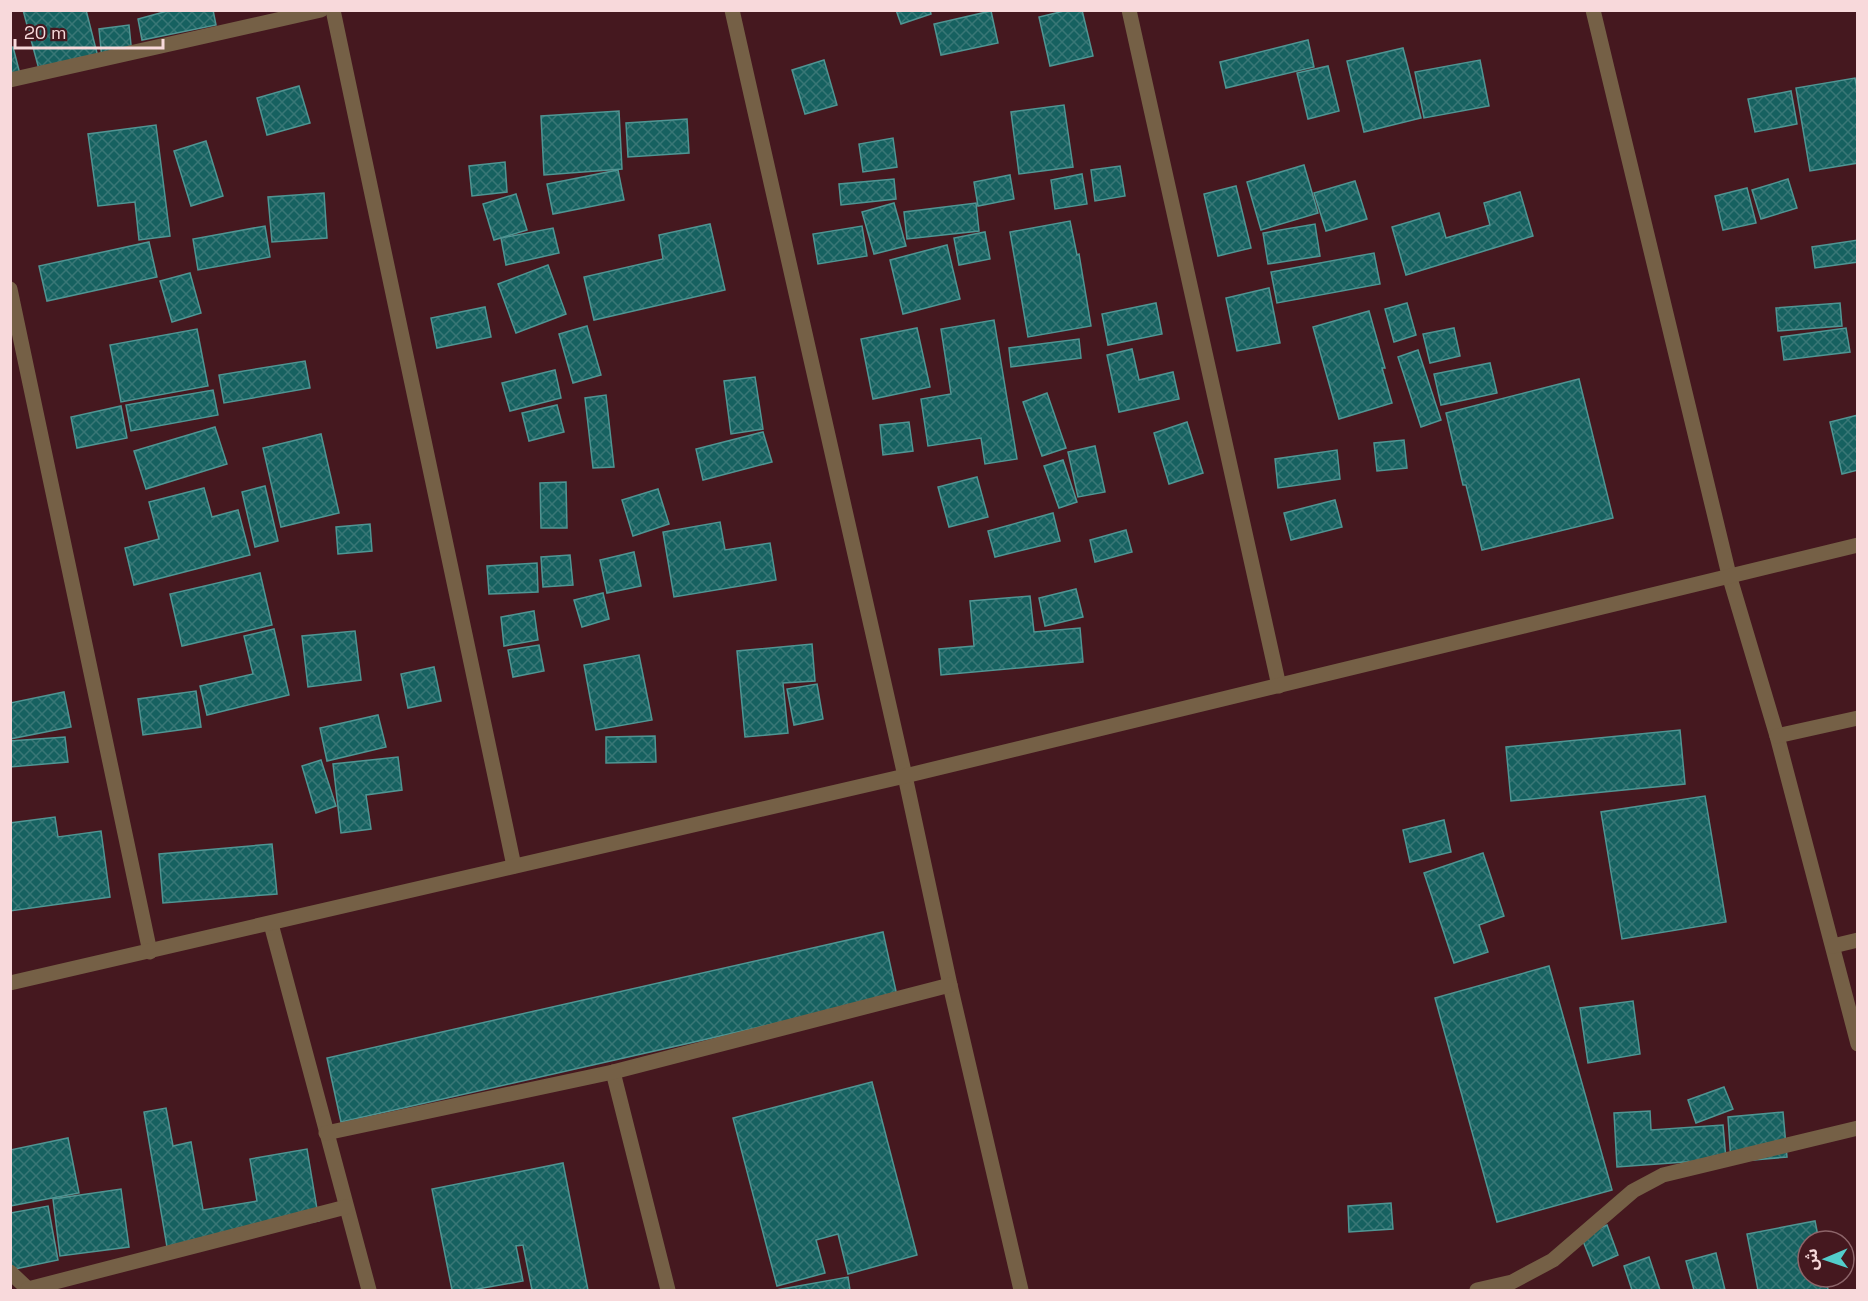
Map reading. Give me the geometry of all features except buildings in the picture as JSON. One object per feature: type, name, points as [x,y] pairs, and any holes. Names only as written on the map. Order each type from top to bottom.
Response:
[{"type":"street","points":[[10,81],[321,10]]},
{"type":"street","points":[[333,10],[514,866]]},
{"type":"street","points":[[732,10],[1020,1290]]},
{"type":"street","points":[[1129,10],[1279,686]]},
{"type":"street","points":[[1593,10],[1729,575],[1777,736],[1857,1044]]},
{"type":"street","points":[[10,289],[150,952]]},
{"type":"street","points":[[10,983],[905,776],[1857,545]]},
{"type":"street","points":[[1777,736],[1857,718]]},
{"type":"street","points":[[271,924],[369,1290]]},
{"type":"street","points":[[1833,946],[1857,940]]},
{"type":"street","points":[[326,1132],[613,1072],[950,985]]},
{"type":"street","points":[[613,1072],[668,1290]]},
{"type":"street","points":[[1477,1290],[1512,1281],[1553,1260],[1633,1191],[1663,1175],[1857,1128]]},
{"type":"street","points":[[10,1272],[28,1290],[346,1207]]}]
